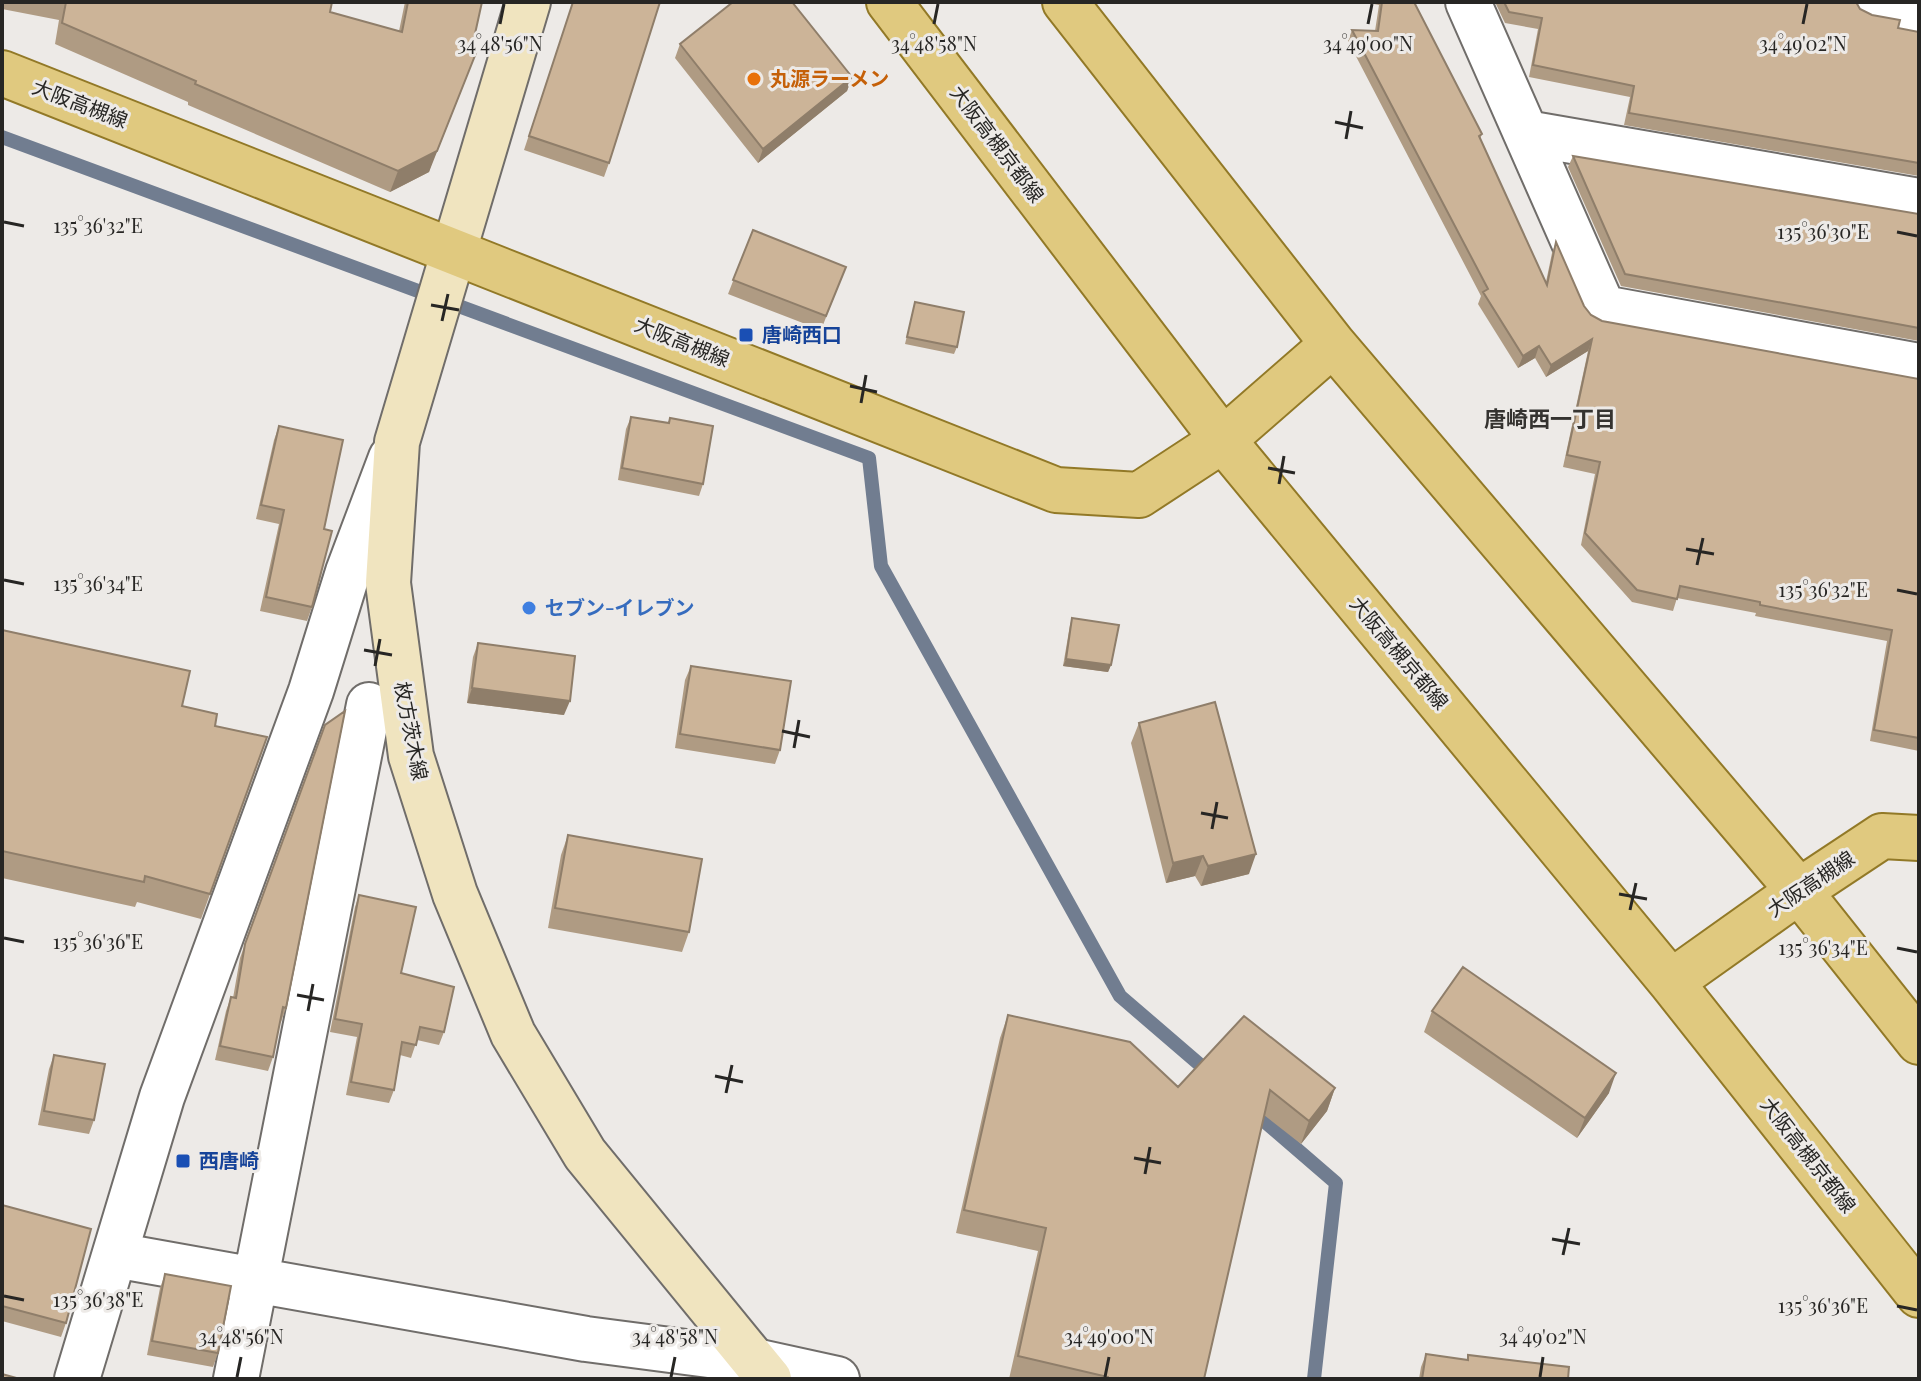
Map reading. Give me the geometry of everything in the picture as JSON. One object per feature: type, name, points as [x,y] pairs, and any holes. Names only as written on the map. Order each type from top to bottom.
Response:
[{"type":"main road","name":"枚方茨木線","points":[[528,2],[397,442],[388,583],[387,709],[411,756],[455,894],[513,1034],[585,1154],[762,1370]]},
{"type":"main road","name":"大阪高槻京都線","points":[[889,2],[1223,440],[1671,982],[1919,1295]]},
{"type":"main road","points":[[1065,2],[1333,344],[1799,891],[1919,1042]]},
{"type":"main road","name":"大阪高槻線","points":[[2,73],[1056,490],[1139,495],[1223,440],[1333,344]]},
{"type":"main road","name":"大阪高槻線","points":[[1671,982],[1882,836],[1919,838]]},
{"type":"street","points":[[1468,2],[1603,308],[1919,366]]},
{"type":"street","points":[[1873,2],[1919,11]]},
{"type":"street","points":[[1526,133],[1919,201]]},
{"type":"street","points":[[77,1379],[162,1097],[311,691],[348,572],[397,442]]},
{"type":"street","points":[[236,1379],[387,709],[311,691]]},
{"type":"street","points":[[115,1255],[762,1370],[837,1379]]},
{"type":"building","points":[[66,2],[332,2],[330,12],[402,32],[408,2],[482,2],[471,52],[476,53],[437,151],[398,171],[62,23]]},
{"type":"building","points":[[573,2],[660,2],[609,163],[529,136]]},
{"type":"building","points":[[733,2],[792,2],[852,77],[763,149],[680,44]]},
{"type":"building","points":[[1382,2],[1414,2],[1482,134],[1479,136],[1547,285],[1556,242],[1584,306],[1591,315],[1602,321],[1919,379],[1919,738],[1874,730],[1892,630],[1680,586],[1677,599],[1637,590],[1585,533],[1600,462],[1567,455],[1592,339],[1551,365],[1539,346],[1523,356],[1483,292],[1488,289],[1352,30],[1378,31]]},
{"type":"building","points":[[1504,2],[1856,2],[1860,9],[1872,15],[1900,20],[1898,28],[1919,32],[1919,163],[1629,113],[1634,86],[1533,65],[1542,18],[1509,12]]},
{"type":"building","points":[[1573,156],[1919,214],[1919,328],[1625,274]]},
{"type":"building","points":[[753,230],[846,267],[826,316],[733,280]]},
{"type":"building","points":[[915,302],[964,312],[957,347],[907,337]]},
{"type":"building","points":[[631,417],[669,423],[670,418],[713,426],[703,484],[622,468]]},
{"type":"building","points":[[279,426],[343,440],[324,529],[332,531],[312,607],[266,597],[284,510],[261,505]]},
{"type":"building","points":[[1072,618],[1119,625],[1111,665],[1066,659]]},
{"type":"building","points":[[2,630],[190,671],[182,706],[217,714],[215,726],[267,737],[210,894],[145,876],[144,882],[2,851]]},
{"type":"building","points":[[478,643],[575,656],[570,701],[472,688]]},
{"type":"building","points":[[691,666],[791,681],[780,750],[680,734]]},
{"type":"building","points":[[1215,702],[1256,854],[1208,866],[1203,856],[1173,863],[1139,723]]},
{"type":"building","points":[[345,711],[286,1008],[283,1007],[273,1057],[220,1046],[231,997],[236,998],[245,944],[325,725]]},
{"type":"building","points":[[568,835],[702,859],[689,932],[555,908]]},
{"type":"building","points":[[359,895],[416,907],[401,973],[454,987],[444,1032],[420,1027],[416,1045],[402,1042],[394,1090],[351,1082],[362,1024],[335,1019]]},
{"type":"building","points":[[1463,967],[1616,1073],[1585,1118],[1432,1011]]},
{"type":"building","points":[[1008,1015],[1130,1042],[1178,1087],[1244,1016],[1335,1088],[1309,1121],[1270,1090],[1204,1379],[1108,1379],[1018,1356],[1046,1228],[964,1210]]},
{"type":"building","points":[[54,1055],[105,1064],[94,1120],[44,1111]]},
{"type":"building","points":[[2,1205],[91,1229],[66,1323],[2,1306]]},
{"type":"building","points":[[165,1274],[231,1286],[218,1353],[152,1341]]},
{"type":"building","points":[[1426,1354],[1468,1360],[1468,1355],[1569,1367],[1568,1379],[1422,1379]]},
{"type":"building","points":[[2,1374],[20,1379],[2,1379]]},
{"type":"waterway","points":[[2,137],[869,458],[881,566],[1120,996],[1213,1076]]},
{"type":"waterway","points":[[1249,1108],[1336,1183],[1314,1379]]},
{"type":"place","name":"丸源ラーメン","points":[[754,79]]},
{"type":"place","name":"唐崎西口","points":[[746,335]]},
{"type":"place","name":"セブン-イレブン","points":[[529,608]]},
{"type":"place","name":"西唐崎","points":[[183,1161]]},
{"type":"district","name":"唐崎西一丁目","points":[[1550,419]]}]
